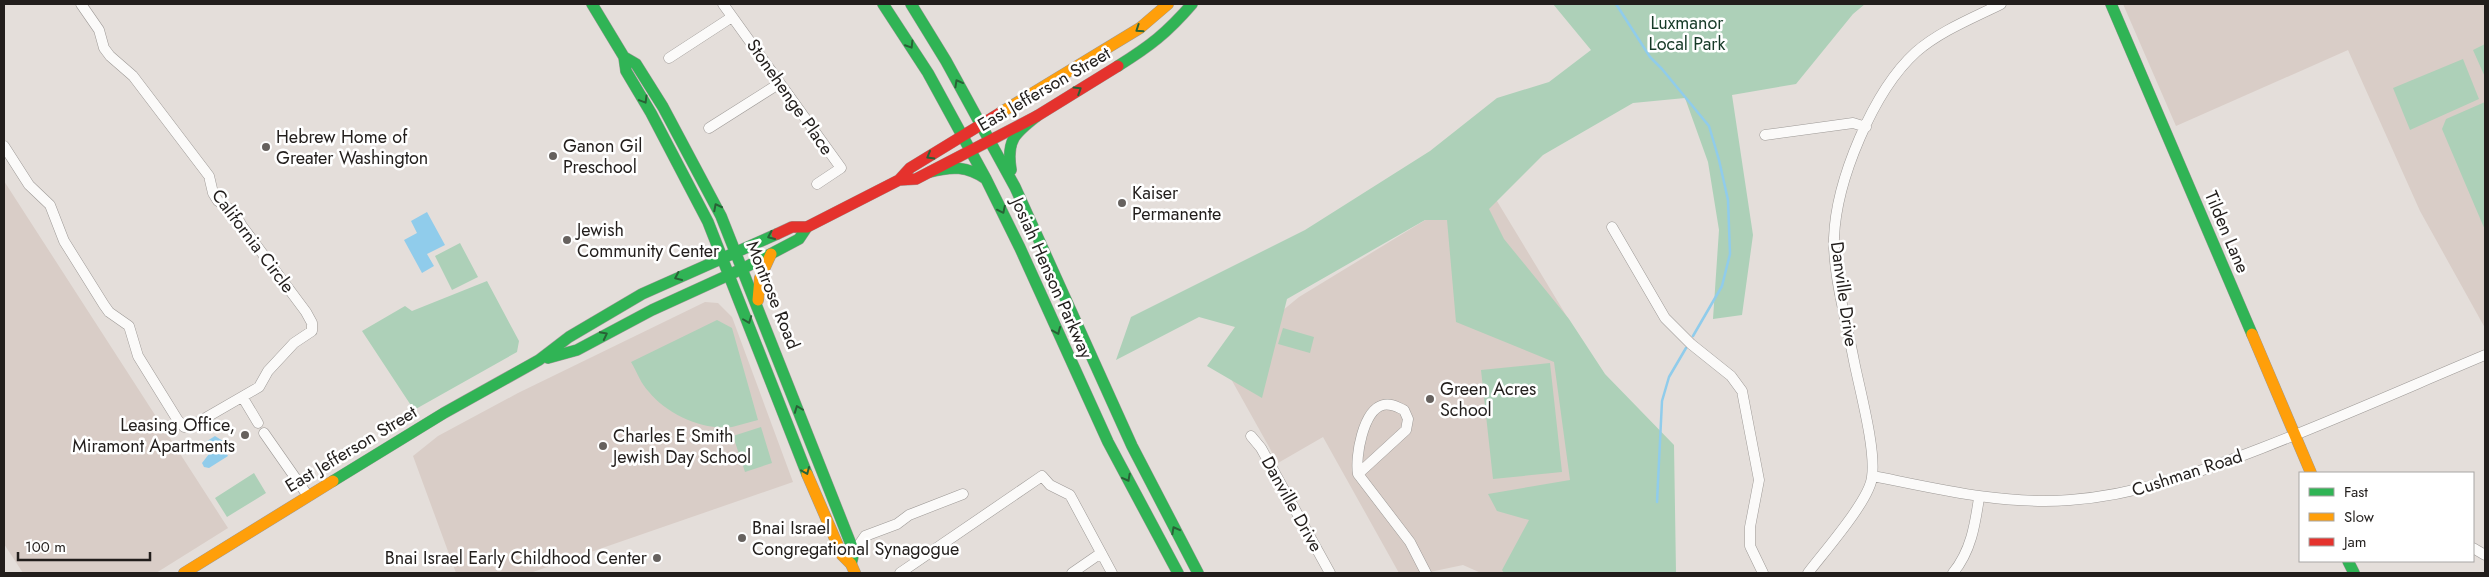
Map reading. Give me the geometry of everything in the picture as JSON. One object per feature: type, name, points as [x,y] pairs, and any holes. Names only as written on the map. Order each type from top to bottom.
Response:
[{"type":"street","name":"California Circle","points":[[4,146],[29,185],[50,205],[64,241],[104,305],[110,312],[129,326],[138,356],[184,427],[195,424],[243,398],[259,387],[268,371],[294,343],[312,331],[312,323],[234,212],[218,201],[213,193],[209,176],[133,76],[110,56],[104,48],[99,30],[81,4]]},
{"type":"street","name":"Montrose Road","points":[[592,4],[624,57],[626,71],[681,170],[723,258],[801,460],[842,556],[853,569]]},
{"type":"street","name":"Stonehenge Place","points":[[724,4],[841,168],[817,184]]},
{"type":"street","name":"Josiah Henson Parkway","points":[[883,4],[928,73],[972,151],[1030,271],[1104,435],[1178,573]]},
{"type":"street","name":"Josiah Henson Parkway","points":[[911,4],[982,126],[1014,187],[1132,446],[1198,573]]},
{"type":"street","name":"East Jefferson Street","points":[[539,360],[577,350],[652,310],[744,268],[799,239],[807,227],[899,180],[910,168],[964,137],[1147,24],[1168,4]]},
{"type":"street","name":"East Jefferson Street","points":[[899,180],[916,180],[1036,116],[1130,59],[1170,30],[1192,4]]},
{"type":"street","name":"Danville Drive","points":[[1808,573],[1860,504],[1873,476],[1870,446],[1838,271],[1834,239],[1842,186],[1866,127],[1883,92],[1896,72],[1917,51],[1942,34],[2001,4]]},
{"type":"street","name":"Tilden Lane","points":[[2111,4],[2311,472]]},
{"type":"street","points":[[669,58],[732,16]]},
{"type":"street","points":[[1115,44],[1130,59]]},
{"type":"street","name":"Montrose Road","points":[[624,57],[636,64],[663,107],[708,189],[737,252],[854,552],[853,569]]},
{"type":"street","points":[[709,128],[780,83]]},
{"type":"street","points":[[1014,187],[1008,160],[1008,144],[1016,132],[1036,116]]},
{"type":"street","points":[[1765,135],[1853,123],[1866,127]]},
{"type":"street","points":[[930,172],[946,168],[966,167],[986,179]]},
{"type":"street","name":"East Jefferson Street","points":[[184,573],[444,413],[539,360],[569,337],[642,294],[792,226],[807,227]]},
{"type":"street","points":[[1612,227],[1665,318],[1691,344],[1731,376],[1742,391],[1760,480],[1750,527],[1750,546],[1762,573]]},
{"type":"street","points":[[758,304],[760,278],[771,254]]},
{"type":"street","points":[[1030,271],[1049,296],[1071,334],[1084,340]]},
{"type":"street","name":"Cushman Road","points":[[1873,476],[1979,498],[2069,500],[2126,494],[2207,469],[2295,435],[2485,355]]},
{"type":"street","points":[[243,398],[258,423]]},
{"type":"street","points":[[1358,474],[1406,430],[1408,419],[1404,410],[1393,404],[1382,405],[1373,410],[1362,435],[1356,463],[1358,474],[1410,542],[1426,573]]},
{"type":"street","points":[[264,433],[308,496]]},
{"type":"street","name":"Danville Drive","points":[[1251,436],[1260,448],[1330,573]]},
{"type":"street","points":[[900,573],[915,569],[1042,476],[1050,485],[1070,495],[1112,573]]},
{"type":"street","points":[[854,552],[865,536],[897,524],[909,515],[963,494]]},
{"type":"street","points":[[1953,573],[1966,554],[1975,526],[1979,498]]},
{"type":"street","points":[[844,527],[865,536]]},
{"type":"street","points":[[2474,549],[2485,556]]},
{"type":"street","points":[[1072,573],[1101,553]]},
{"type":"shaded area","points":[[2123,4],[2485,4],[2485,328],[2420,211],[2348,50],[2176,126]]},
{"type":"shaded area","points":[[4,181],[228,528],[156,573],[23,573],[4,544]]},
{"type":"shaded area","name":"Green Acres School","points":[[1486,183],[1658,467],[1616,573],[1481,573],[1463,565],[1425,573],[1399,573],[1323,437],[1278,463],[1221,361],[1299,297]]},
{"type":"shaded area","name":"Charles E Smith Jewish Day School","points":[[705,302],[718,303],[732,317],[793,482],[530,573],[456,573],[413,456],[438,436],[518,393]]},
{"type":"green space","name":"Luxmanor Local Park","points":[[1553,4],[1865,4],[1853,14],[1796,84],[1732,95],[1753,235],[1742,315],[1713,319],[1719,230],[1708,162],[1685,98],[1633,103],[1543,155],[1489,209],[1504,239],[1569,319],[1605,374],[1674,445],[1676,573],[1504,573],[1502,570],[1529,520],[1497,511],[1488,494],[1570,480],[1554,362],[1456,322],[1447,220],[1425,220],[1287,299],[1262,398],[1207,366],[1235,327],[1199,317],[1116,360],[1131,317],[1305,230],[1430,151],[1497,98],[1549,82],[1591,50]]},
{"type":"green space","points":[[2485,44],[2485,77],[2473,50]]},
{"type":"green space","points":[[2463,59],[2479,99],[2410,130],[2393,88]]},
{"type":"green space","points":[[2485,102],[2485,230],[2442,129],[2446,119]]},
{"type":"green space","points":[[460,243],[478,277],[452,290],[435,256]]},
{"type":"green space","points":[[487,281],[519,341],[517,352],[414,410],[362,331],[405,306],[412,311]]},
{"type":"green space","points":[[717,320],[732,328],[758,420],[721,428],[686,419],[665,407],[646,389],[631,362]]},
{"type":"green space","points":[[1283,328],[1314,337],[1310,353],[1278,344]]},
{"type":"green space","points":[[1550,363],[1562,472],[1493,479],[1481,370]]},
{"type":"green space","points":[[761,427],[772,463],[745,472],[733,436]]},
{"type":"green space","points":[[254,473],[266,493],[227,517],[215,498]]},
{"type":"water","points":[[427,212],[445,245],[427,254],[434,266],[422,273],[404,240],[417,233],[411,221]]},
{"type":"water","points":[[215,436],[223,441],[221,444],[228,456],[209,468],[204,467],[202,463],[209,454],[204,443]]},
{"type":"waterway","points":[[1616,4],[1650,57],[1709,126],[1719,160],[1728,200],[1730,254],[1722,286],[1693,336]]},
{"type":"waterway","points":[[1657,502],[1662,401],[1669,377],[1686,348]]},
{"type":"traffic: fast","points":[[592,4],[624,57],[626,71],[651,113],[708,222],[807,474]]},
{"type":"traffic: fast","points":[[883,4],[928,73],[986,179],[1020,248],[1108,442],[1178,573]]},
{"type":"traffic: fast","points":[[911,4],[946,61],[1015,187],[1132,446],[1198,573]]},
{"type":"traffic: fast","points":[[1118,66],[1158,38],[1192,4]]},
{"type":"traffic: fast","points":[[2111,4],[2252,334]]},
{"type":"traffic: fast","points":[[624,57],[636,64],[663,107],[721,216],[854,552],[851,564]]},
{"type":"traffic: fast","points":[[1011,170],[1011,144],[1023,127],[1037,116]]},
{"type":"traffic: fast","points":[[930,172],[959,168],[966,169],[986,179]]},
{"type":"traffic: fast","points":[[548,358],[577,350],[652,310],[744,268],[799,239],[807,227]]},
{"type":"traffic: fast","points":[[333,481],[444,413],[539,360],[569,337],[642,294],[777,234]]},
{"type":"traffic: fast","points":[[2348,562],[2354,573]]},
{"type":"traffic: slow","points":[[1000,113],[1140,28],[1168,4]]},
{"type":"traffic: slow","points":[[758,300],[760,278],[771,254]]},
{"type":"traffic: slow","points":[[2252,334],[2311,472]]},
{"type":"traffic: slow","points":[[807,474],[842,555],[851,564],[855,573]]},
{"type":"traffic: slow","points":[[184,573],[333,481]]},
{"type":"traffic: jam","points":[[899,180],[916,179],[1037,116],[1118,66]]},
{"type":"traffic: jam","points":[[777,234],[792,227],[807,227],[899,180],[910,168],[1000,113]]},
{"type":"place","name":"Hebrew Home of Greater Washington","points":[[266,147]]},
{"type":"place","name":"Ganon Gil Preschool","points":[[553,156]]},
{"type":"place","name":"Kaiser Permanente","points":[[1122,203]]},
{"type":"place","name":"Jewish Community Center","points":[[567,240]]},
{"type":"place","name":"Green Acres School","points":[[1430,399]]},
{"type":"place","name":"Leasing Office, Miramont Apartments","points":[[245,435]]},
{"type":"place","name":"Charles E Smith Jewish Day School","points":[[603,446]]},
{"type":"place","name":"Bnai Israel Congregational Synagogue","points":[[742,538]]},
{"type":"place","name":"Bnai Israel Early Childhood Center","points":[[657,558]]}]
